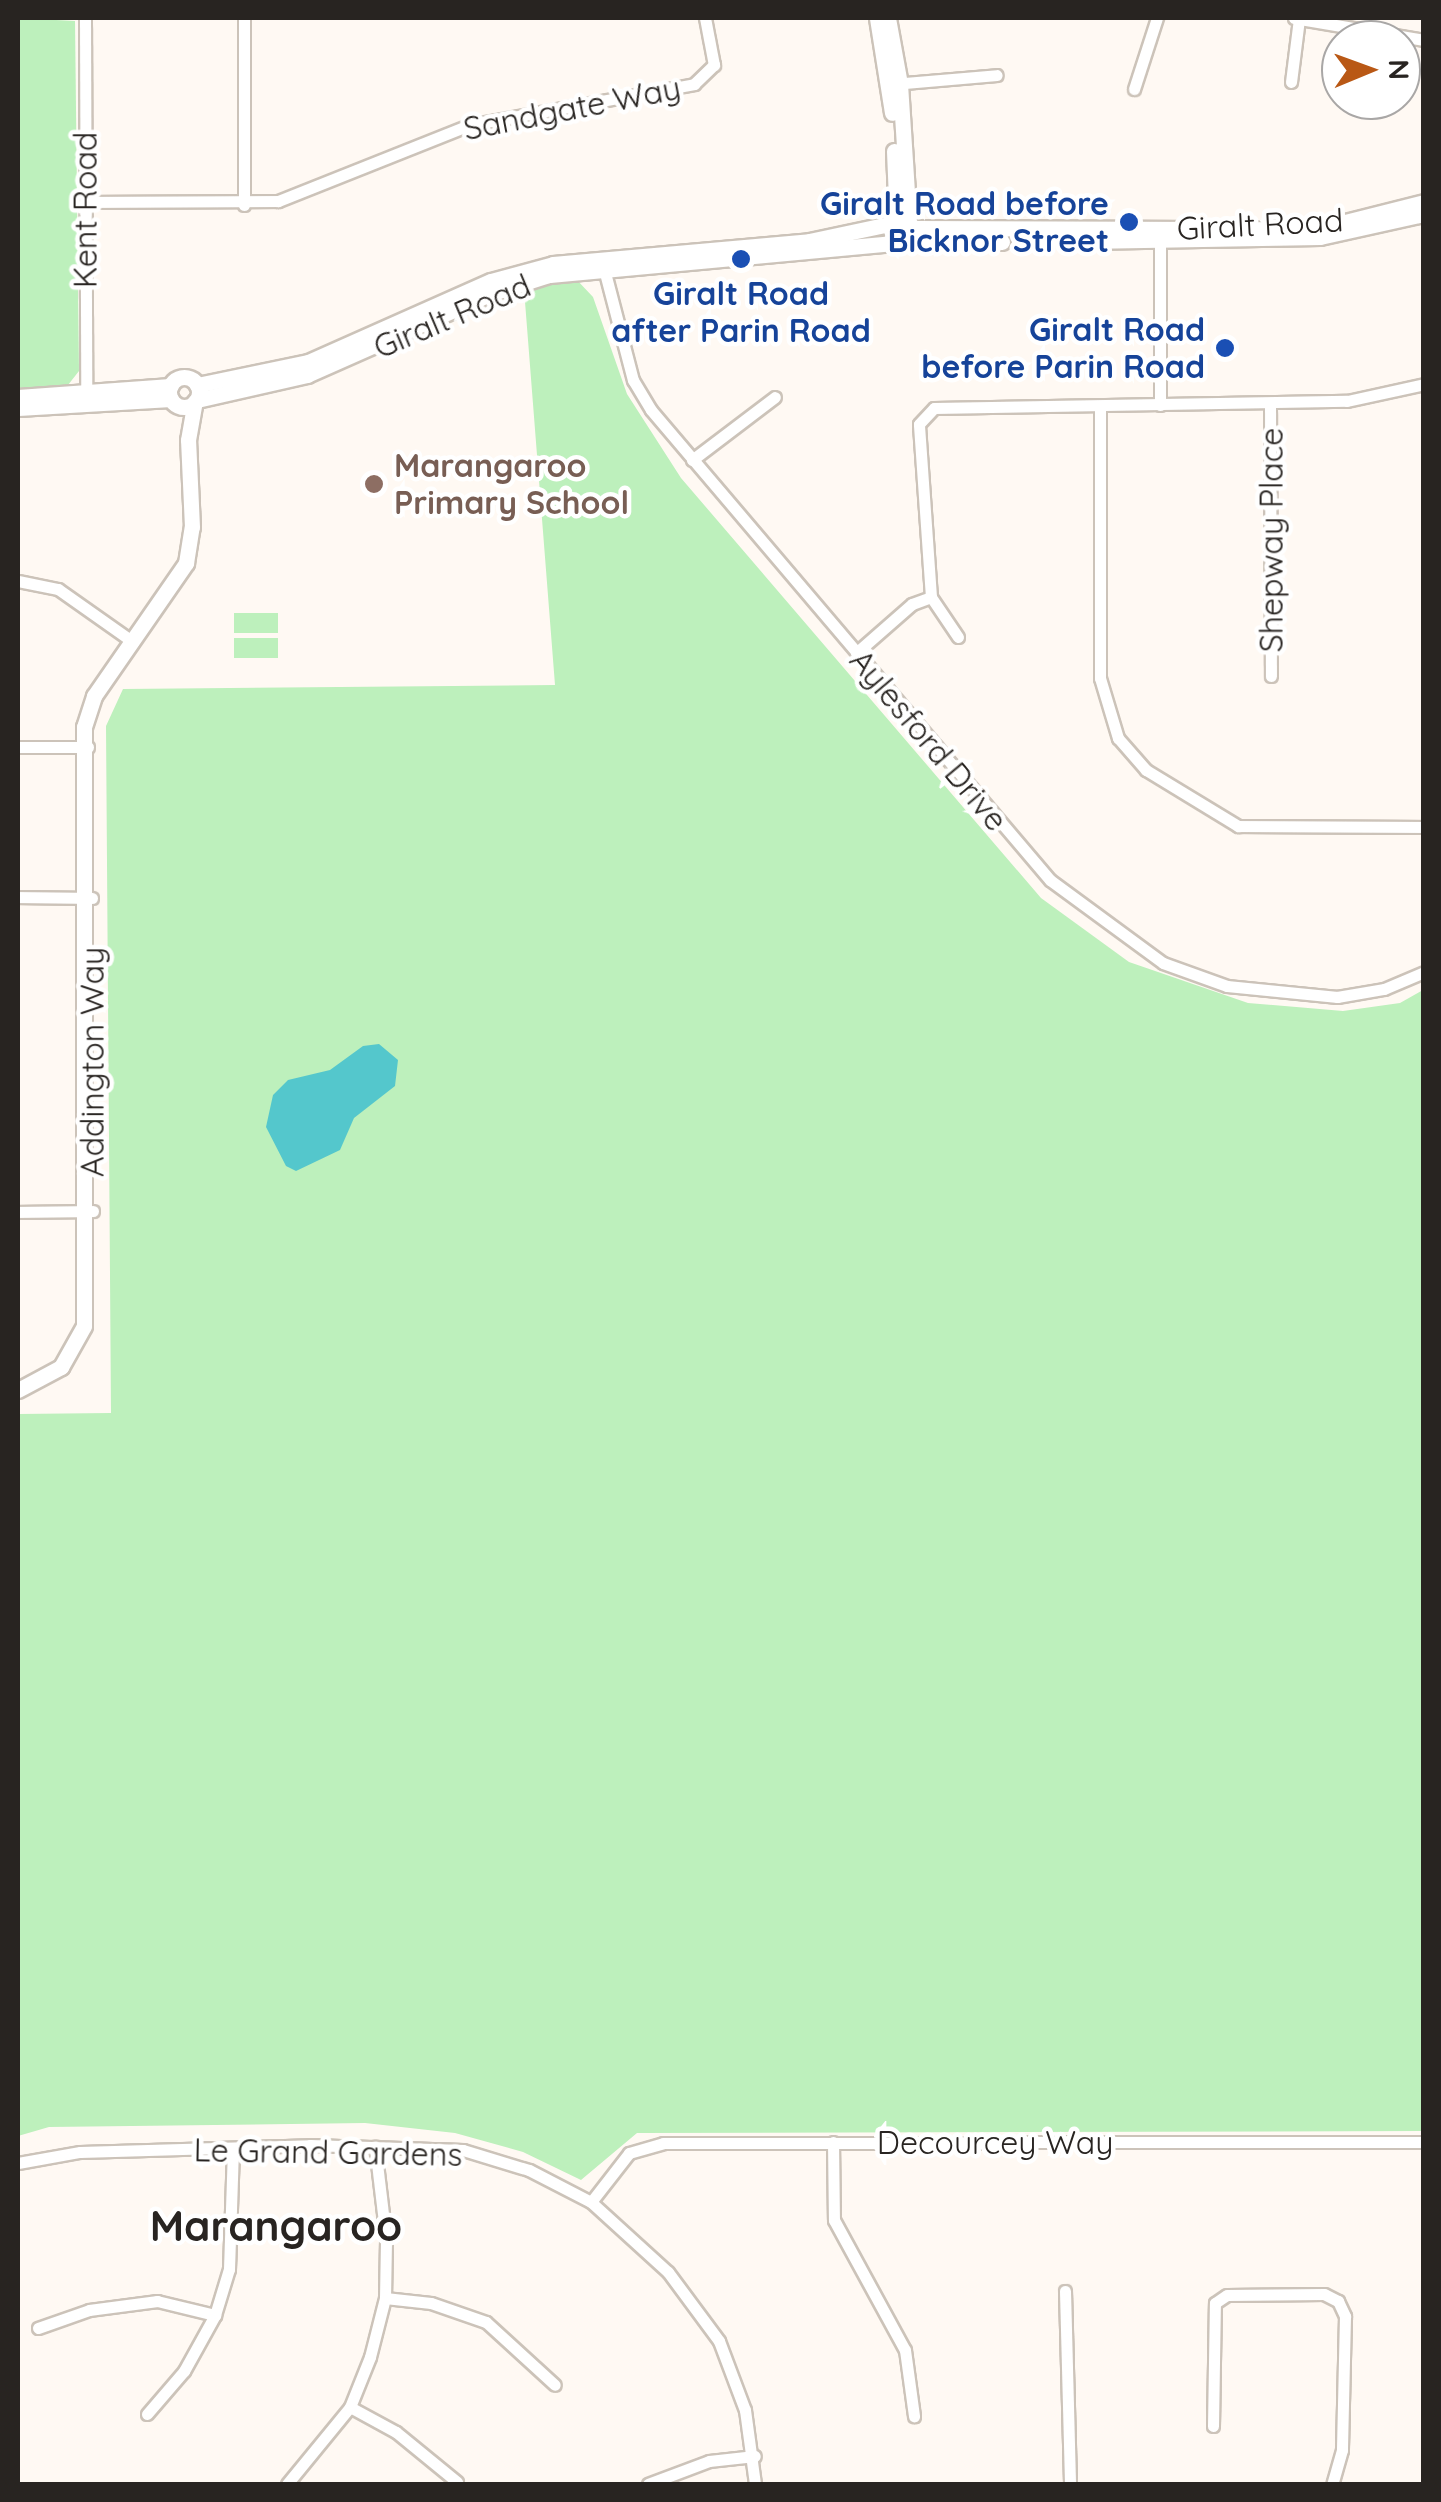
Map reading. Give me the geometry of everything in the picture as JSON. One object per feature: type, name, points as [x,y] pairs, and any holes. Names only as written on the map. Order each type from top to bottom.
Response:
[{"type":"street","name":"Kent Road","points":[[85,18],[86,397]]},
{"type":"street","points":[[244,18],[244,205]]},
{"type":"street","name":"Sandgate Way","points":[[86,202],[244,205],[321,189],[469,125],[694,84],[714,65],[705,18]]},
{"type":"street","points":[[877,18],[895,84]]},
{"type":"street","points":[[888,18],[903,230]]},
{"type":"street","points":[[1134,89],[1158,18]]},
{"type":"street","points":[[1292,82],[1296,18],[1424,40]]},
{"type":"street","points":[[895,84],[997,76]]},
{"type":"street","name":"Giralt Road","points":[[1160,235],[1314,226],[1424,202]]},
{"type":"street","name":"Giralt Road","points":[[196,396],[308,362],[491,281],[602,262],[903,230],[1320,236],[1424,214]]},
{"type":"street","points":[[1160,235],[1160,405]]},
{"type":"street","name":"Aylesford Drive","points":[[602,262],[633,380],[692,460],[1050,880],[1163,963],[1228,986],[1337,997],[1424,972]]},
{"type":"street","points":[[18,396],[172,395],[184,407],[196,396],[184,378],[172,395]]},
{"type":"street","points":[[958,638],[931,597],[919,424],[934,408],[1346,401],[1424,384]]},
{"type":"street","name":"Addington Way","points":[[172,395],[188,440]]},
{"type":"street","name":"Addington Way","points":[[18,1398],[62,1376],[85,1344],[94,1312],[89,1212],[87,747],[102,690],[190,551],[188,440],[196,396]]},
{"type":"street","points":[[18,408],[86,397]]},
{"type":"street","points":[[692,460],[774,397]]},
{"type":"street","name":"Shepway Place","points":[[1270,403],[1271,676]]},
{"type":"street","points":[[1100,406],[1100,678],[1118,738],[1146,770],[1238,826],[1424,827]]},
{"type":"street","points":[[18,581],[58,589],[132,642]]},
{"type":"street","points":[[856,653],[912,604],[931,597]]},
{"type":"street","points":[[18,748],[87,747]]},
{"type":"street","points":[[18,897],[87,898]]},
{"type":"street","points":[[18,1212],[89,1212]]},
{"type":"street","name":"Addington Way","points":[[18,1390],[61,1367],[80,1336],[89,1212]]},
{"type":"street","points":[[833,2142],[834,2220],[904,2350],[914,2416]]},
{"type":"street","name":"Decourcey Way","points":[[592,2202],[629,2153],[663,2143],[1424,2142]]},
{"type":"street","points":[[287,2484],[350,2407],[385,2298],[386,2239],[376,2146]]},
{"type":"street","name":"Le Grand Gardens","points":[[18,2163],[80,2152],[376,2146],[462,2150],[529,2170],[592,2202],[668,2272],[719,2342],[754,2456],[755,2484]]},
{"type":"street","points":[[147,2414],[184,2370],[215,2316],[229,2269],[233,2148]]},
{"type":"street","points":[[1065,2291],[1070,2484]]},
{"type":"street","points":[[1213,2426],[1215,2302],[1227,2295],[1324,2294],[1338,2301],[1345,2316],[1342,2450],[1332,2484]]},
{"type":"street","points":[[385,2298],[431,2303],[486,2322],[556,2385]]},
{"type":"street","points":[[38,2328],[89,2310],[157,2301],[215,2316]]},
{"type":"street","points":[[350,2407],[396,2432],[457,2482]]},
{"type":"street","points":[[648,2484],[709,2461],[754,2456]]},
{"type":"green space","points":[[18,18],[75,21],[79,371],[68,385],[18,389]]},
{"type":"green space","points":[[576,279],[593,297],[627,394],[681,478],[1041,898],[1129,962],[1248,1003],[1343,1011],[1400,1003],[1423,990],[1423,2131],[637,2133],[581,2180],[523,2152],[455,2133],[365,2123],[49,2127],[18,2136],[18,1414],[111,1413],[106,726],[123,689],[555,685],[524,289]]},
{"type":"green space","points":[[234,613],[278,613],[278,633],[234,633]]},
{"type":"green space","points":[[234,638],[278,638],[278,658],[234,658]]},
{"type":"water","points":[[379,1044],[398,1060],[395,1086],[354,1118],[340,1150],[296,1171],[286,1166],[266,1127],[273,1095],[288,1080],[330,1070],[363,1046]]},
{"type":"place","name":"Giralt Road before Bicknor Street","points":[[1129,222]]},
{"type":"place","name":"Giralt Road after Parin Road","points":[[741,259]]},
{"type":"place","name":"Giralt Road before Parin Road","points":[[1225,348]]},
{"type":"place","name":"Marangaroo Primary School","points":[[374,484]]},
{"type":"district","name":"Marangaroo","points":[[276,2226]]}]
